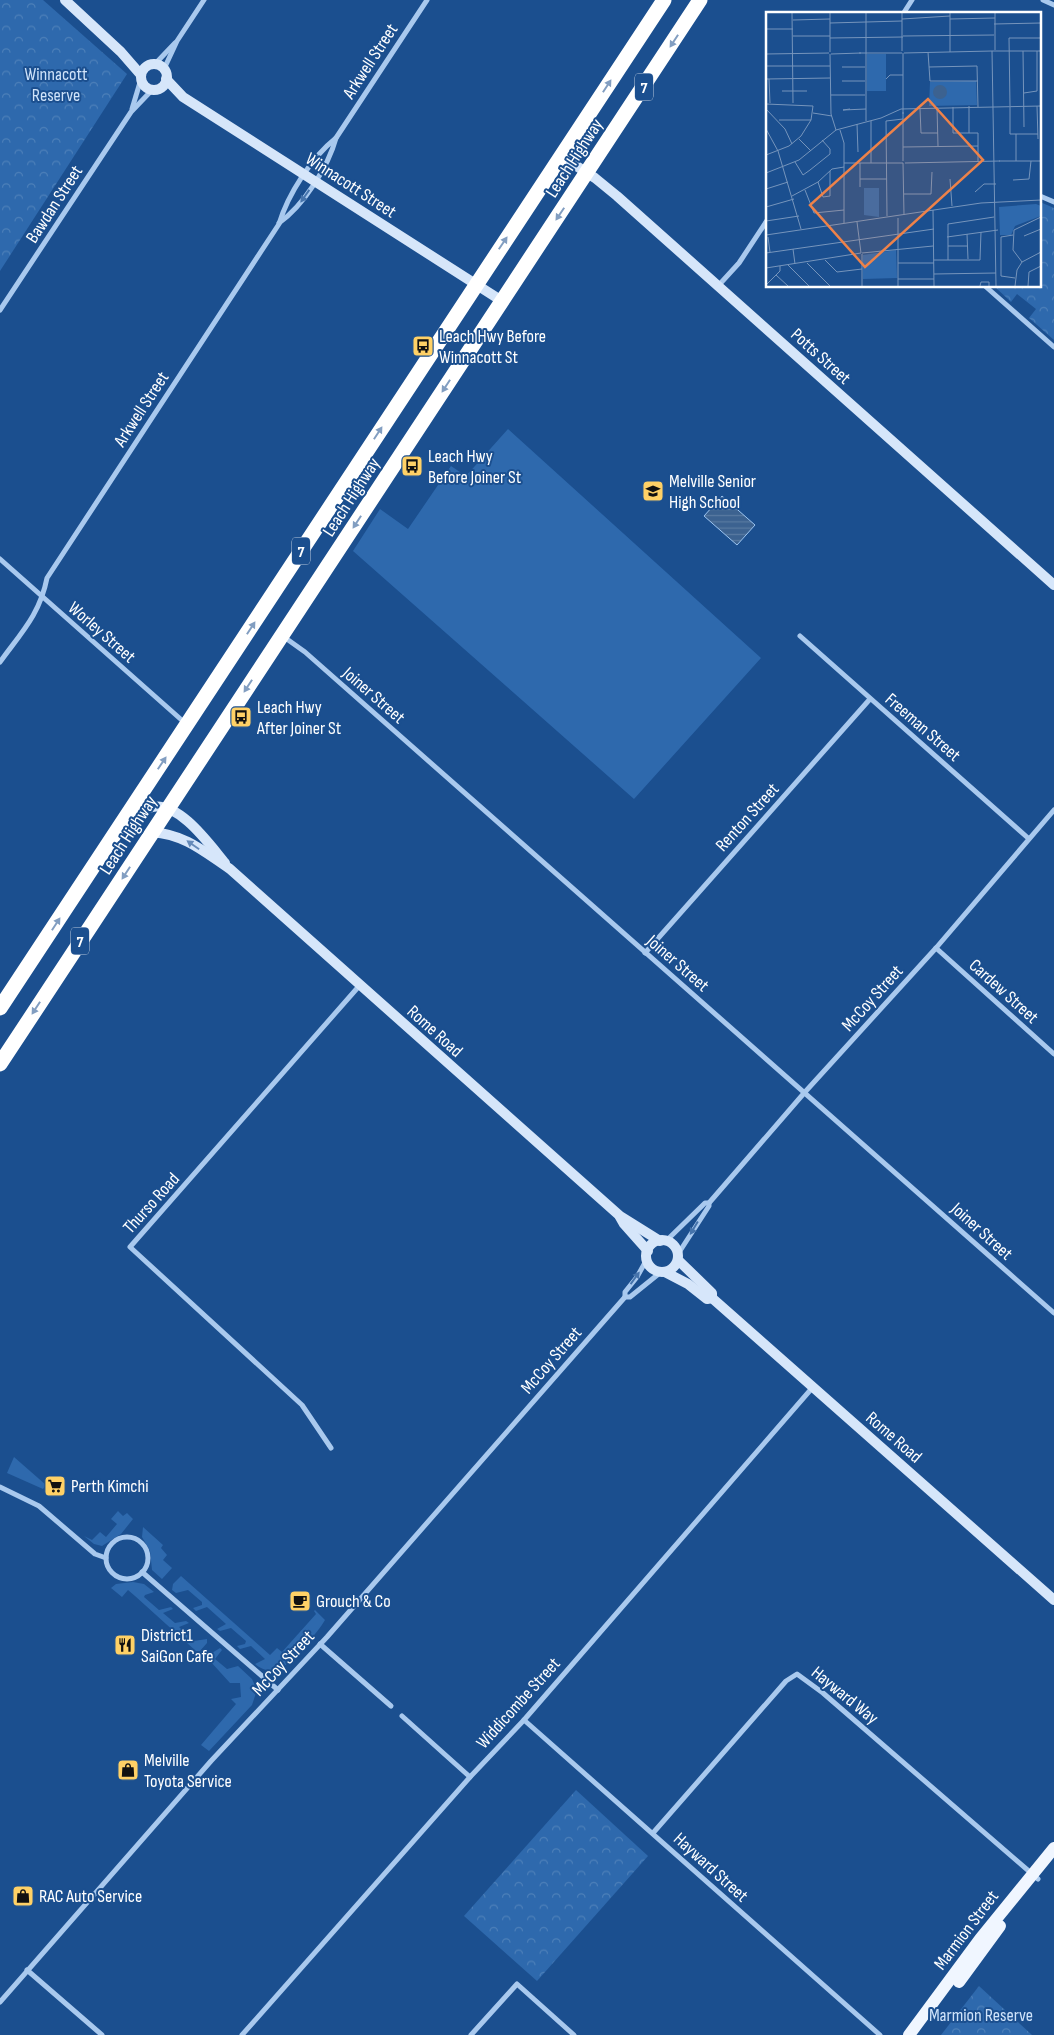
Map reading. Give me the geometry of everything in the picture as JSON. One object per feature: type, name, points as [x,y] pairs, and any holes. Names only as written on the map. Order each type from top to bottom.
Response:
[{"type":"highway","name":"Leach Highway","points":[[0,1008],[664,0]]},
{"type":"highway","name":"Leach Highway","points":[[0,1064],[700,0]]},
{"type":"main road","name":"Marmion Street","points":[[919,2035],[1054,1848]]},
{"type":"main road","name":"Marmion Street","points":[[909,2035],[980,1939],[1034,1877],[1054,1860]]},
{"type":"street","points":[[65,0],[121,52],[141,77],[144,86],[156,89],[165,74],[177,41],[204,0]]},
{"type":"street","name":"Arkwell Street","points":[[279,224],[293,213],[315,181],[331,154],[336,138],[426,0]]},
{"type":"street","points":[[904,12],[912,0]]},
{"type":"street","points":[[1043,0],[1054,5]]},
{"type":"street","points":[[141,77],[144,68],[152,64],[177,41]]},
{"type":"street","points":[[121,52],[152,64],[165,74]]},
{"type":"street","name":"Winnacott Street","points":[[165,74],[183,96],[502,301]]},
{"type":"street","name":"Bawdan Street","points":[[131,112],[141,77]]},
{"type":"street","name":"Winnacott Street","points":[[156,89],[183,96]]},
{"type":"street","name":"Bawdan Street","points":[[0,310],[131,112],[156,89]]},
{"type":"street","name":"Arkwell Street","points":[[0,662],[35,614],[43,597],[47,578],[279,224],[283,210],[304,174],[322,149],[336,138]]},
{"type":"street","name":"Potts Street","points":[[561,156],[617,196],[1054,585]]},
{"type":"street","points":[[1042,197],[1054,202]]},
{"type":"street","points":[[718,286],[739,263],[766,222]]},
{"type":"street","points":[[987,288],[1054,348]]},
{"type":"street","name":"Worley Street","points":[[0,559],[187,725]]},
{"type":"street","name":"Joiner Street","points":[[282,636],[305,652],[1054,1313]]},
{"type":"street","name":"Freeman Street","points":[[800,636],[1028,838]]},
{"type":"street","name":"Renton Street","points":[[645,953],[870,699]]},
{"type":"street","points":[[124,818],[151,807],[168,808]]},
{"type":"street","name":"Rome Road","points":[[168,808],[186,820],[207,840],[230,869]]},
{"type":"street","name":"McCoy Street","points":[[678,1257],[709,1203],[804,1092],[936,948],[1028,838],[1054,810]]},
{"type":"street","name":"Rome Road","points":[[152,832],[171,834],[187,840],[230,869],[620,1216],[663,1241]]},
{"type":"street","name":"Cardew Street","points":[[936,948],[1054,1054]]},
{"type":"street","name":"Thurso Road","points":[[331,1448],[302,1405],[130,1247],[360,986]]},
{"type":"street","name":"McCoy Street","points":[[663,1241],[705,1202],[709,1203]]},
{"type":"street","name":"Rome Road","points":[[620,1216],[647,1255]]},
{"type":"street","points":[[663,1241],[675,1246],[678,1257],[672,1269],[663,1272],[650,1266],[647,1255],[652,1244],[663,1241]]},
{"type":"street","name":"McCoy Street","points":[[0,2002],[211,1761],[320,1644],[625,1297],[625,1292],[637,1277],[647,1255]]},
{"type":"street","name":"Rome Road","points":[[678,1257],[712,1293],[712,1298],[1054,1600]]},
{"type":"street","name":"Rome Road","points":[[663,1272],[688,1284],[707,1299],[712,1298]]},
{"type":"street","name":"McCoy Street","points":[[625,1297],[630,1297],[663,1272]]},
{"type":"street","name":"Widdicombe Street","points":[[242,2035],[470,1778],[524,1720],[813,1387]]},
{"type":"street","points":[[0,1487],[40,1506],[95,1554],[106,1558]]},
{"type":"street","points":[[126,1538],[138,1540],[146,1549],[148,1561],[142,1572],[132,1578],[120,1578],[111,1571],[106,1558],[110,1546],[120,1539],[126,1538]]},
{"type":"street","points":[[142,1572],[278,1690]]},
{"type":"street","points":[[320,1644],[391,1706]]},
{"type":"street","name":"Hayward Way","points":[[652,1833],[786,1681],[797,1674],[823,1693],[1034,1877]]},
{"type":"street","points":[[402,1716],[470,1778]]},
{"type":"street","name":"Hayward Street","points":[[524,1720],[880,2035]]},
{"type":"street","points":[[28,1970],[102,2035]]},
{"type":"street","points":[[471,2035],[517,1984],[574,2035]]},
{"type":"green space","name":"Winnacott Reserve","points":[[0,0],[43,0],[127,74],[0,271]]},
{"type":"green space","points":[[1042,203],[1054,208],[1054,340],[1029,318],[1036,309],[1017,294],[1011,302],[996,288],[1042,288]]},
{"type":"green space","points":[[508,429],[761,658],[634,799],[353,551],[380,509],[408,529],[451,466],[466,476]]},
{"type":"green space","points":[[14,1457],[46,1485],[43,1489],[7,1473]]},
{"type":"green space","points":[[118,1511],[123,1516],[127,1513],[133,1519],[121,1534],[102,1546],[94,1544],[84,1536],[92,1540],[100,1532],[106,1537],[117,1524],[111,1519]]},
{"type":"green space","points":[[143,1527],[163,1545],[161,1548],[167,1555],[163,1560],[172,1568],[162,1579],[152,1570],[150,1551],[142,1537]]},
{"type":"green space","points":[[181,1576],[270,1655],[277,1648],[282,1652],[316,1614],[315,1610],[325,1620],[317,1632],[289,1662],[277,1670],[265,1670],[255,1664],[265,1659],[251,1646],[240,1649],[237,1646],[245,1644],[246,1641],[231,1628],[220,1631],[217,1629],[226,1624],[207,1607],[196,1611],[193,1608],[202,1605],[202,1602],[188,1590],[176,1593],[172,1590],[173,1584]]},
{"type":"green space","points":[[133,1582],[144,1584],[154,1592],[144,1597],[159,1610],[171,1607],[173,1609],[163,1613],[175,1623],[186,1621],[189,1623],[179,1627],[194,1641],[207,1639],[207,1643],[192,1660],[197,1652],[135,1596],[128,1590],[122,1597],[111,1588],[116,1584]]},
{"type":"green space","points":[[220,1648],[222,1650],[215,1659],[227,1669],[238,1666],[252,1679],[257,1690],[252,1705],[209,1751],[201,1745],[236,1704],[231,1699],[241,1697],[240,1683],[230,1683],[210,1661],[212,1653]]},
{"type":"green space","points":[[576,1790],[648,1856],[537,1981],[464,1916]]},
{"type":"green space","name":"Marmion Reserve","points":[[979,1986],[1032,2035],[941,2035]]},
{"type":"shaded area","points":[[722,496],[755,525],[737,545],[704,516]]},
{"type":"place","name":"Leach Hwy Before Winnacott St","points":[[423,346]]},
{"type":"place","name":"Leach Hwy Before Joiner St","points":[[412,466]]},
{"type":"place","name":"Melville Senior High School","points":[[653,491]]},
{"type":"place","name":"Leach Hwy After Joiner St","points":[[241,717]]},
{"type":"place","name":"Perth Kimchi","points":[[55,1486]]},
{"type":"place","name":"Grouch & Co","points":[[300,1601]]},
{"type":"place","name":"District1 SaiGon Cafe","points":[[125,1645]]},
{"type":"place","name":"Melville Toyota Service","points":[[128,1770]]},
{"type":"place","name":"RAC Auto Service","points":[[23,1896]]}]
